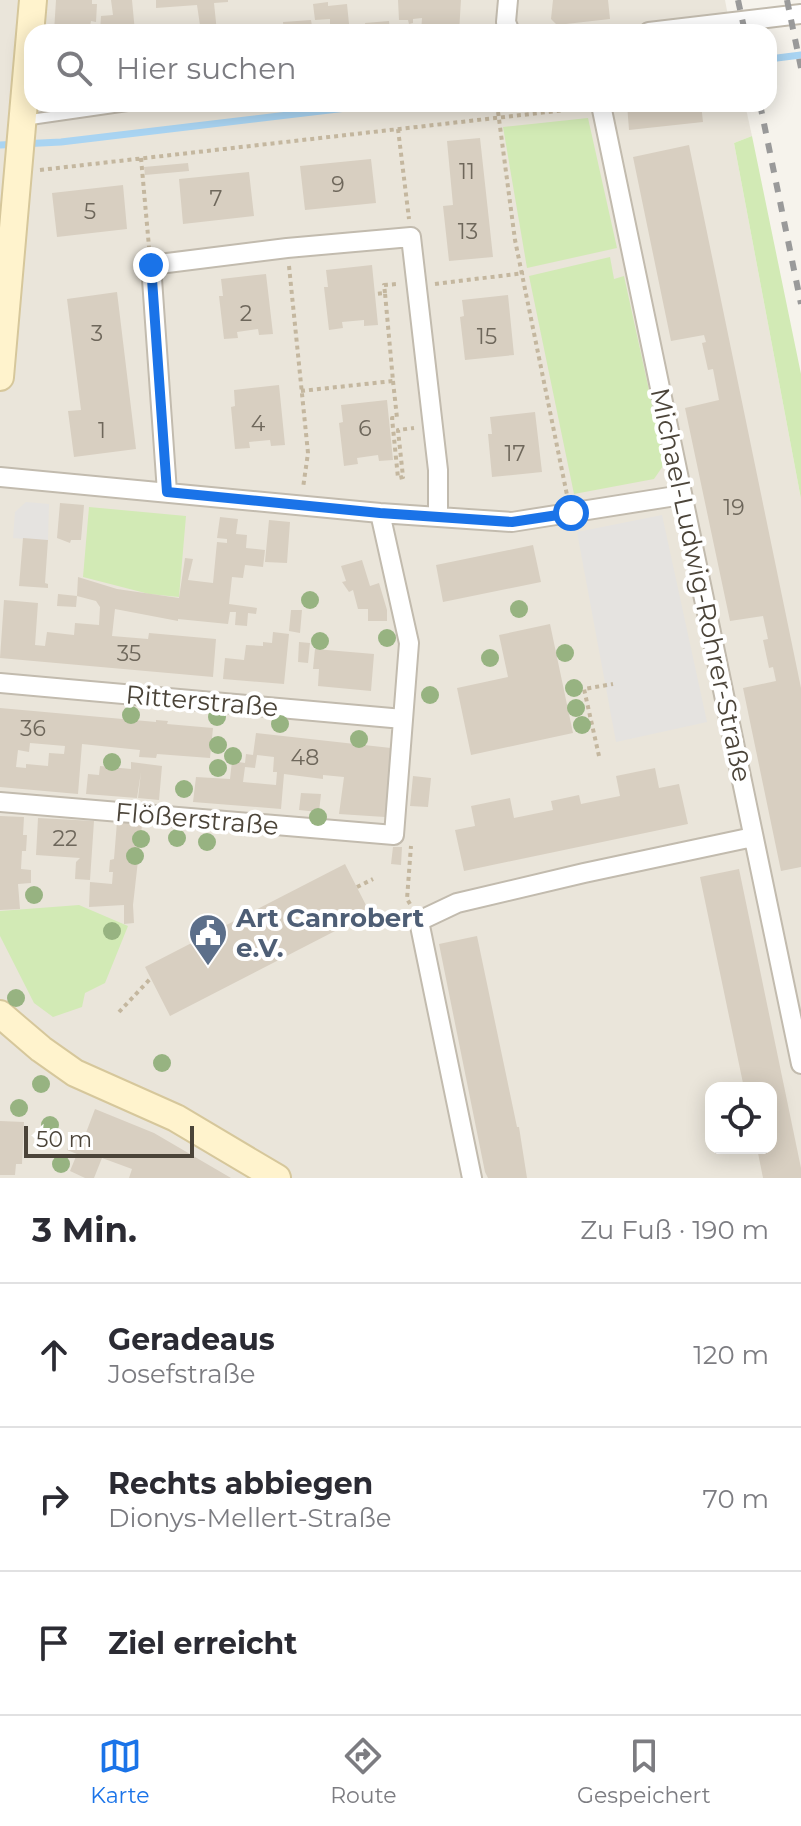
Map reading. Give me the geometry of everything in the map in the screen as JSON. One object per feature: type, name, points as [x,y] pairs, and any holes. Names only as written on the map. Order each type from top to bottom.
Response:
[{"type":"street","points":[[31,24],[33,0]]},
{"type":"street","points":[[507,24],[508,0]]},
{"type":"street","points":[[717,24],[801,14]]},
{"type":"street","points":[[0,368],[24,109]]},
{"type":"street","name":"Michael-Ludwig-Rohrer-Straße","points":[[602,112],[801,1064]]},
{"type":"street","points":[[167,492],[151,265],[411,237],[438,470],[438,517]]},
{"type":"street","points":[[0,477],[380,513],[512,522],[682,495]]},
{"type":"street","points":[[380,513],[409,643],[394,828]]},
{"type":"street","name":"Ritterstraße","points":[[0,683],[403,719]]},
{"type":"street","name":"Flößerstraße","points":[[0,802],[394,828]]},
{"type":"street","points":[[472,1178],[419,921],[457,903],[753,837]]},
{"type":"street","points":[[0,1014],[75,1073],[176,1118],[277,1178]]},
{"type":"lane","points":[[23,121],[84,112]]},
{"type":"path","points":[[498,112],[515,240],[571,513]]},
{"type":"path","points":[[18,171],[546,112]]},
{"type":"path","points":[[398,129],[411,237]]},
{"type":"path","points":[[141,158],[151,265]]},
{"type":"path","points":[[287,248],[308,453],[305,472]]},
{"type":"path","points":[[416,286],[524,273]]},
{"type":"path","points":[[389,285],[384,285],[397,418],[394,432],[398,478],[403,477],[394,432]]},
{"type":"path","points":[[375,294],[385,293]]},
{"type":"path","points":[[301,391],[393,381]]},
{"type":"path","points":[[394,432],[433,426]]},
{"type":"path","points":[[599,756],[584,689],[613,684]]},
{"type":"path","points":[[394,828],[411,846],[407,899],[419,921]]},
{"type":"path","points":[[357,887],[373,879]]},
{"type":"path","points":[[119,1012],[151,978]]},
{"type":"shaded area","points":[[0,0],[725,0],[730,24],[24,24],[24,112],[747,112],[752,136],[734,143],[801,499],[801,1178],[0,1178]]},
{"type":"shaded area","points":[[26,502],[49,504],[48,541],[13,538],[15,512]]},
{"type":"shaded area","points":[[662,515],[707,722],[616,742],[577,532]]},
{"type":"green space","points":[[588,118],[617,248],[527,268],[503,127]]},
{"type":"green space","points":[[752,136],[801,374],[801,499],[734,143]]},
{"type":"green space","points":[[610,257],[614,279],[624,276],[665,463],[654,479],[574,494],[529,276]]},
{"type":"green space","points":[[89,507],[186,516],[179,597],[149,594],[83,577]]},
{"type":"green space","points":[[79,905],[128,926],[105,983],[85,993],[82,1007],[53,1017],[34,1003],[0,936],[0,911]]},
{"type":"building","points":[[56,0],[92,0],[92,4],[97,4],[96,22],[54,24]]},
{"type":"building","points":[[111,0],[132,0],[134,24],[100,24],[101,16],[113,15]]},
{"type":"building","points":[[156,0],[228,0],[214,3],[216,24],[200,24],[197,5],[156,8]]},
{"type":"building","points":[[398,0],[461,0],[460,24],[422,24],[422,18],[413,19],[413,23],[409,24],[408,20],[399,20]]},
{"type":"building","points":[[553,0],[608,0],[610,19],[556,24],[551,19]]},
{"type":"building","points":[[313,4],[347,4],[349,24],[330,24],[330,19],[315,20]]},
{"type":"building","points":[[311,20],[312,24],[283,24]]},
{"type":"building","points":[[389,21],[389,24],[365,24]]},
{"type":"building","points":[[628,112],[702,112],[703,122],[629,130]]},
{"type":"building","points":[[480,138],[493,257],[449,261],[443,206],[453,205],[447,141]]},
{"type":"building","points":[[689,145],[801,688],[801,867],[781,871],[743,688],[776,681],[773,667],[769,668],[763,640],[768,639],[763,616],[730,621],[685,408],[719,400],[713,369],[708,370],[702,343],[706,342],[704,335],[671,341],[633,157]]},
{"type":"building","points":[[371,159],[376,203],[305,210],[300,166]]},
{"type":"building","points":[[188,163],[189,171],[145,175],[144,167]]},
{"type":"building","points":[[249,172],[254,216],[183,224],[179,179]]},
{"type":"building","points":[[123,185],[127,229],[57,237],[52,193]]},
{"type":"building","points":[[372,265],[378,325],[364,326],[364,320],[342,322],[343,328],[329,330],[324,287],[328,287],[326,270]]},
{"type":"building","points":[[266,274],[273,334],[259,335],[258,329],[237,332],[238,338],[224,339],[219,296],[223,296],[221,279]]},
{"type":"building","points":[[117,292],[136,449],[74,457],[68,411],[81,410],[67,299]]},
{"type":"building","points":[[508,295],[514,355],[465,360],[460,317],[464,316],[462,300]]},
{"type":"building","points":[[279,385],[285,445],[271,446],[270,440],[249,442],[250,448],[235,449],[231,407],[235,406],[234,390]]},
{"type":"building","points":[[387,400],[393,460],[379,461],[378,455],[357,458],[358,464],[344,466],[339,423],[343,422],[341,405]]},
{"type":"building","points":[[535,412],[542,472],[492,477],[488,434],[492,434],[490,417]]},
{"type":"building","points":[[60,503],[84,505],[81,540],[71,540],[70,543],[57,538]]},
{"type":"building","points":[[220,517],[238,519],[236,534],[247,535],[246,548],[265,550],[263,567],[245,565],[243,578],[232,577],[229,604],[257,608],[256,614],[248,613],[247,626],[235,625],[236,612],[230,612],[228,624],[178,621],[115,609],[112,636],[148,639],[149,633],[216,639],[213,677],[0,658],[4,600],[38,603],[35,645],[45,646],[47,632],[74,635],[75,623],[99,625],[100,607],[96,601],[77,596],[78,577],[117,589],[179,598],[185,558],[193,559],[188,580],[213,583],[217,542],[227,543],[227,539],[217,538]]},
{"type":"building","points":[[269,520],[290,522],[287,563],[265,562]]},
{"type":"building","points":[[23,538],[48,540],[45,583],[48,588],[19,586]]},
{"type":"building","points":[[533,545],[541,582],[443,602],[436,565]]},
{"type":"building","points":[[362,560],[370,586],[379,583],[387,621],[368,621],[368,609],[358,609],[353,590],[349,592],[342,582],[346,581],[341,566]]},
{"type":"building","points":[[58,594],[77,596],[76,607],[57,606]]},
{"type":"building","points":[[291,610],[302,610],[300,633],[289,631]]},
{"type":"building","points":[[550,624],[573,733],[471,755],[457,688],[508,677],[499,635]]},
{"type":"building","points":[[273,632],[289,634],[284,684],[223,679],[225,658],[244,660],[246,645],[272,643]]},
{"type":"building","points":[[299,642],[310,643],[308,663],[298,662]]},
{"type":"building","points":[[315,649],[374,654],[371,691],[318,686],[319,669],[313,669]]},
{"type":"building","points":[[0,708],[168,721],[167,724],[213,728],[210,758],[157,754],[156,758],[139,757],[140,750],[82,744],[78,794],[0,787]],"holes":[[[30,743],[65,746],[64,754],[49,753],[48,766],[26,764],[26,768],[16,767],[18,750],[29,752]]]},
{"type":"building","points":[[256,733],[391,748],[385,817],[339,814],[344,777],[323,775],[323,779],[284,774],[281,809],[193,802],[196,777],[230,779],[232,761],[245,763],[246,754],[253,755]],"holes":[[[257,755],[274,757],[276,785],[243,782],[245,767],[255,768]]]},
{"type":"building","points":[[131,762],[162,766],[159,800],[138,798],[141,772],[137,798],[86,794],[88,774],[99,775],[100,766],[131,769]]},
{"type":"building","points":[[655,768],[659,788],[679,784],[688,824],[464,871],[455,830],[475,826],[471,806],[510,798],[514,818],[553,810],[551,801],[579,795],[581,804],[620,796],[616,776]]},
{"type":"building","points":[[413,776],[431,778],[428,807],[410,806]]},
{"type":"building","points":[[301,793],[321,794],[319,812],[299,810]]},
{"type":"building","points":[[0,816],[24,817],[23,835],[27,835],[21,869],[31,870],[31,883],[18,884],[20,909],[0,910]]},
{"type":"building","points":[[38,818],[94,821],[90,880],[75,879],[76,862],[80,858],[36,855]]},
{"type":"building","points":[[117,822],[142,825],[133,905],[134,923],[124,924],[124,905],[89,907],[90,882],[112,884],[113,872],[109,872],[110,860],[114,859]]},
{"type":"building","points":[[393,847],[402,847],[401,865],[391,864]]},
{"type":"building","points":[[345,864],[370,913],[170,1016],[145,967]]},
{"type":"building","points":[[739,869],[801,1178],[763,1178],[758,1154],[777,1154],[777,1082],[743,1082],[700,877]]},
{"type":"building","points":[[477,936],[519,1127],[527,1178],[488,1178],[485,1172],[439,944]]},
{"type":"building","points":[[95,1109],[154,1133],[231,1178],[129,1178],[132,1169],[102,1158],[94,1178],[85,1178],[70,1171],[77,1154],[67,1150],[73,1134],[84,1138]]},
{"type":"building","points":[[0,1121],[24,1122],[22,1164],[16,1164],[15,1175],[0,1175]]},
{"type":"waterway","points":[[777,58],[801,55]]},
{"type":"waterway","points":[[0,145],[61,142],[313,112]]},
{"type":"railway","points":[[738,0],[743,24]]},
{"type":"railway","points":[[787,0],[801,68]]},
{"type":"railway","points":[[762,112],[801,304]]},
{"type":"place","name":"Art Canrobert e.V.","points":[[208,967]]},
{"type":"route","points":[[151,265],[167,492],[380,513],[512,522],[571,513]]}]
